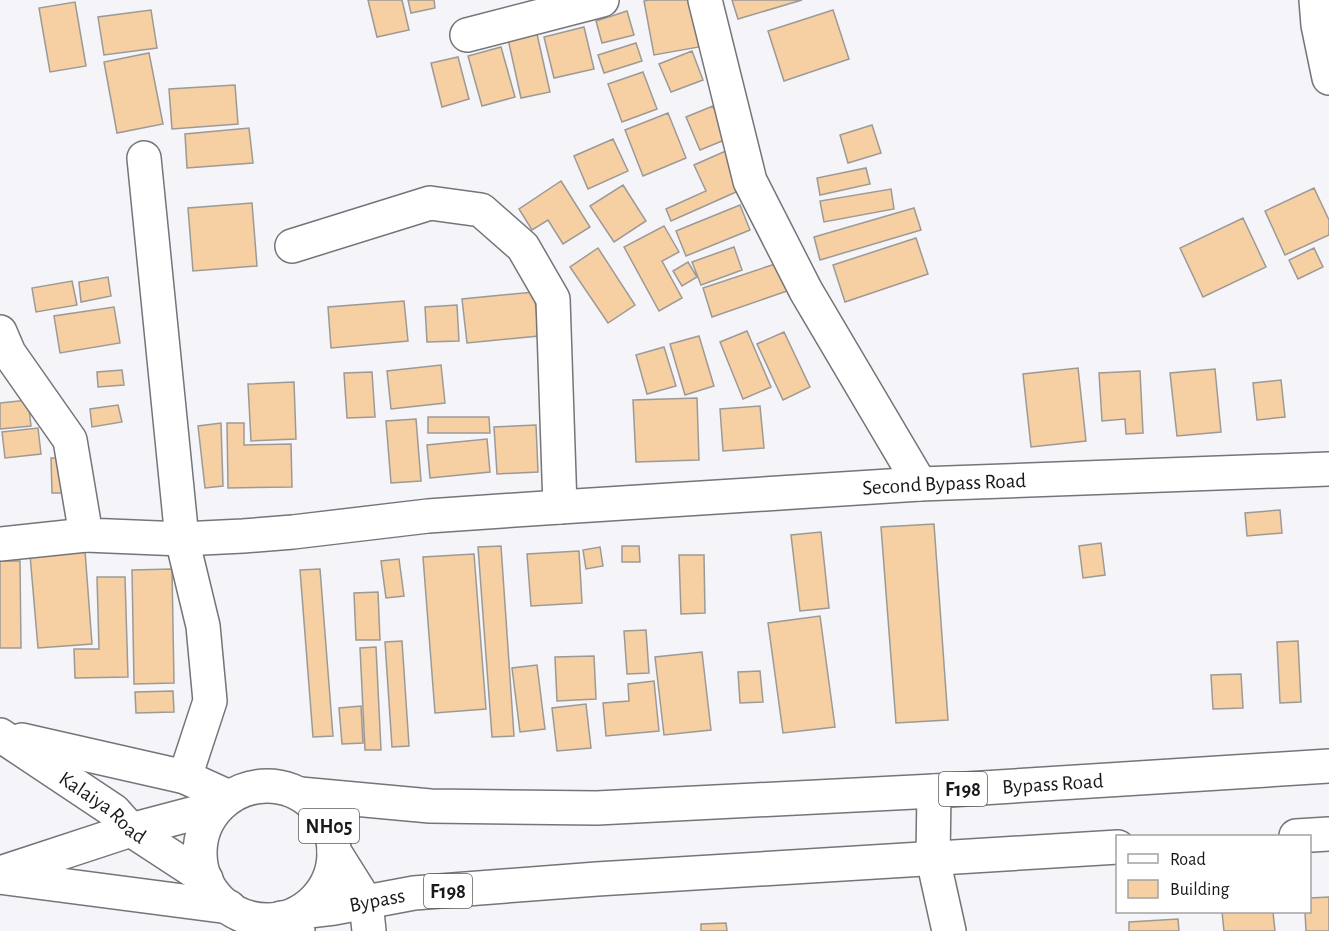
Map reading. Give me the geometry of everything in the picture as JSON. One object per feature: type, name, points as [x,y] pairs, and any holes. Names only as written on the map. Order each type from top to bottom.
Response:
[{"type":"street","points":[[467,35],[602,0]]},
{"type":"street","points":[[705,0],[750,181],[806,291],[920,484]]},
{"type":"street","points":[[1316,0],[1318,25],[1329,78]]},
{"type":"street","points":[[144,158],[182,539],[203,626],[210,701],[185,777]]},
{"type":"street","points":[[292,246],[430,203],[481,210],[523,247],[553,299],[560,507]]},
{"type":"street","points":[[0,332],[9,353],[70,440],[86,535]]},
{"type":"street","name":"Second Bypass Road","points":[[0,544],[86,535],[182,539],[293,532],[428,516],[920,484],[1329,469]]},
{"type":"street","points":[[2,735],[185,777],[224,802]]},
{"type":"street","name":"Kalaiya Road","points":[[2,735],[114,811],[130,830],[206,879]]},
{"type":"street","name":"Bypass Road","points":[[300,794],[430,806],[597,808],[934,791],[1329,766]]},
{"type":"street","name":"NH05","points":[[224,802],[252,787],[285,788],[300,794],[318,809],[330,829],[334,851],[329,880],[312,903],[293,920]]},
{"type":"street","points":[[934,791],[933,859],[949,931]]},
{"type":"street","points":[[0,875],[130,830],[224,802]]},
{"type":"street","points":[[224,802],[211,815],[200,846],[201,863],[206,879],[215,895],[229,908],[245,916],[263,920],[293,920]]},
{"type":"street","points":[[1311,836],[1329,834]]},
{"type":"street","name":"F198","points":[[933,859],[1116,847]]},
{"type":"street","name":"NH05","points":[[334,851],[368,916]]},
{"type":"street","name":"Bypass","points":[[293,920],[334,908],[368,916],[414,893],[597,879],[933,859]]},
{"type":"street","points":[[0,875],[229,908]]},
{"type":"building","points":[[368,0],[402,0],[409,30],[377,37]]},
{"type":"building","points":[[408,0],[434,0],[435,8],[411,13]]},
{"type":"building","points":[[691,0],[699,47],[654,55],[644,1]]},
{"type":"building","points":[[732,0],[802,0],[738,19]]},
{"type":"building","points":[[75,2],[86,66],[50,72],[39,8]]},
{"type":"building","points":[[151,10],[157,48],[104,55],[98,17]]},
{"type":"building","points":[[833,10],[849,59],[784,81],[768,31]]},
{"type":"building","points":[[627,11],[634,35],[602,43],[596,21]]},
{"type":"building","points":[[584,27],[594,69],[554,78],[544,37]]},
{"type":"building","points":[[537,34],[550,92],[521,98],[508,39]]},
{"type":"building","points":[[636,43],[642,61],[604,73],[598,55]]},
{"type":"building","points":[[501,47],[515,97],[482,106],[468,56]]},
{"type":"building","points":[[692,51],[703,80],[671,92],[659,64]]},
{"type":"building","points":[[149,53],[163,124],[117,133],[104,62]]},
{"type":"building","points":[[458,57],[469,99],[442,107],[431,63]]},
{"type":"building","points":[[643,72],[657,109],[622,122],[608,84]]},
{"type":"building","points":[[235,85],[238,124],[172,129],[169,89]]},
{"type":"building","points":[[713,106],[727,139],[700,150],[686,117]]},
{"type":"building","points":[[668,113],[686,158],[643,176],[625,130]]},
{"type":"building","points":[[872,125],[881,153],[848,163],[840,135]]},
{"type":"building","points":[[249,128],[253,163],[187,168],[185,134]]},
{"type":"building","points":[[613,139],[628,171],[588,189],[574,156]]},
{"type":"building","points":[[728,150],[745,188],[671,221],[666,209],[706,191],[694,165]]},
{"type":"building","points":[[866,168],[870,184],[820,195],[817,178]]},
{"type":"building","points":[[561,181],[590,227],[563,244],[548,220],[532,230],[519,209]]},
{"type":"building","points":[[623,185],[646,221],[614,242],[590,206]]},
{"type":"building","points":[[1314,188],[1329,220],[1329,235],[1285,255],[1265,211]]},
{"type":"building","points":[[891,189],[894,209],[824,222],[820,201]]},
{"type":"building","points":[[252,203],[257,266],[193,271],[188,208]]},
{"type":"building","points":[[740,205],[750,230],[686,256],[676,231]]},
{"type":"building","points":[[914,208],[921,230],[820,260],[814,237]]},
{"type":"building","points":[[1243,218],[1266,267],[1203,297],[1180,248]]},
{"type":"building","points":[[664,226],[679,252],[662,261],[682,298],[659,311],[624,247]]},
{"type":"building","points":[[916,238],[928,274],[845,302],[833,265]]},
{"type":"building","points":[[734,247],[742,270],[701,285],[692,262]]},
{"type":"building","points":[[598,248],[635,305],[608,323],[570,267]]},
{"type":"building","points":[[1314,248],[1323,267],[1298,279],[1289,260]]},
{"type":"building","points":[[688,262],[697,277],[682,286],[673,271]]},
{"type":"building","points":[[778,263],[787,291],[712,317],[703,288]]},
{"type":"building","points":[[108,277],[111,296],[81,302],[79,282]]},
{"type":"building","points":[[72,281],[77,305],[36,312],[32,288]]},
{"type":"building","points":[[534,292],[539,336],[467,343],[462,299]]},
{"type":"building","points":[[404,301],[408,341],[331,348],[328,307]]},
{"type":"building","points":[[457,305],[459,341],[427,342],[425,307]]},
{"type":"building","points":[[114,307],[120,343],[60,353],[54,316]]},
{"type":"building","points":[[747,331],[771,387],[743,399],[720,342]]},
{"type":"building","points":[[784,332],[810,387],[783,400],[757,344]]},
{"type":"building","points":[[699,336],[714,386],[685,395],[670,344]]},
{"type":"building","points":[[664,347],[676,386],[647,394],[636,355]]},
{"type":"building","points":[[441,365],[445,403],[391,409],[387,371]]},
{"type":"building","points":[[1078,368],[1086,441],[1031,447],[1023,374]]},
{"type":"building","points":[[1215,369],[1221,432],[1177,436],[1170,373]]},
{"type":"building","points":[[122,370],[124,385],[98,387],[97,372]]},
{"type":"building","points":[[1140,371],[1143,433],[1126,434],[1125,419],[1102,421],[1099,373]]},
{"type":"building","points":[[372,372],[375,417],[347,418],[344,373]]},
{"type":"building","points":[[1281,380],[1285,417],[1257,420],[1253,383]]},
{"type":"building","points":[[294,382],[296,439],[251,441],[248,384]]},
{"type":"building","points":[[697,398],[699,460],[636,462],[633,400]]},
{"type":"building","points":[[28,400],[31,426],[0,429],[0,403]]},
{"type":"building","points":[[118,405],[122,422],[92,427],[90,409]]},
{"type":"building","points":[[760,406],[764,448],[723,451],[720,409]]},
{"type":"building","points":[[428,417],[489,417],[490,433],[428,433]]},
{"type":"building","points":[[416,419],[421,481],[391,483],[386,421]]},
{"type":"building","points":[[221,423],[223,486],[205,488],[198,426]]},
{"type":"building","points":[[227,423],[244,423],[244,445],[291,444],[292,487],[228,488]]},
{"type":"building","points":[[536,425],[538,472],[497,474],[494,427]]},
{"type":"building","points":[[38,428],[41,454],[5,458],[2,432]]},
{"type":"building","points":[[487,439],[490,472],[430,478],[427,445]]},
{"type":"building","points":[[51,458],[72,458],[73,493],[52,493]]},
{"type":"building","points":[[1280,510],[1282,533],[1247,536],[1245,513]]},
{"type":"building","points":[[934,524],[948,720],[896,723],[881,527]]},
{"type":"building","points":[[821,532],[829,608],[800,611],[791,535]]},
{"type":"building","points":[[1101,543],[1105,575],[1083,578],[1079,546]]},
{"type":"building","points":[[501,546],[514,736],[492,737],[478,547]]},
{"type":"building","points":[[622,546],[639,546],[640,562],[622,562]]},
{"type":"building","points":[[600,547],[603,566],[586,569],[583,550]]},
{"type":"building","points":[[85,551],[92,644],[38,648],[30,555]]},
{"type":"building","points":[[579,551],[582,603],[531,606],[527,554]]},
{"type":"building","points":[[474,554],[486,709],[435,713],[423,557]]},
{"type":"building","points":[[679,555],[704,555],[705,613],[681,614]]},
{"type":"building","points":[[399,559],[404,596],[386,598],[381,561]]},
{"type":"building","points":[[0,561],[20,561],[21,648],[0,648]]},
{"type":"building","points":[[172,569],[174,683],[134,684],[132,570]]},
{"type":"building","points":[[320,569],[333,736],[313,737],[300,570]]},
{"type":"building","points":[[97,577],[125,577],[128,677],[75,678],[74,649],[99,649]]},
{"type":"building","points":[[378,592],[380,640],[356,640],[354,593]]},
{"type":"building","points":[[820,616],[835,727],[783,733],[768,623]]},
{"type":"building","points":[[646,630],[649,673],[627,674],[624,631]]},
{"type":"building","points":[[402,641],[409,746],[392,747],[385,642]]},
{"type":"building","points":[[1298,641],[1301,702],[1280,703],[1277,642]]},
{"type":"building","points":[[376,647],[381,750],[365,750],[360,648]]},
{"type":"building","points":[[702,652],[711,730],[664,735],[655,657]]},
{"type":"building","points":[[594,656],[596,699],[557,701],[555,657]]},
{"type":"building","points":[[537,665],[545,729],[520,732],[512,668]]},
{"type":"building","points":[[760,671],[763,702],[740,703],[738,672]]},
{"type":"building","points":[[1241,674],[1243,708],[1213,709],[1211,675]]},
{"type":"building","points":[[654,681],[659,731],[606,736],[603,703],[629,701],[628,684]]},
{"type":"building","points":[[173,691],[174,712],[136,713],[135,692]]},
{"type":"building","points":[[586,704],[591,748],[557,751],[552,708]]},
{"type":"building","points":[[361,706],[363,743],[342,744],[339,708]]},
{"type":"building","points":[[1329,897],[1329,931],[1306,931],[1305,913],[1311,913],[1311,898]]},
{"type":"building","points":[[1222,913],[1273,913],[1275,931],[1224,931]]},
{"type":"building","points":[[1178,919],[1179,931],[1129,931],[1129,922]]},
{"type":"building","points":[[726,923],[727,931],[701,931],[701,924]]}]
